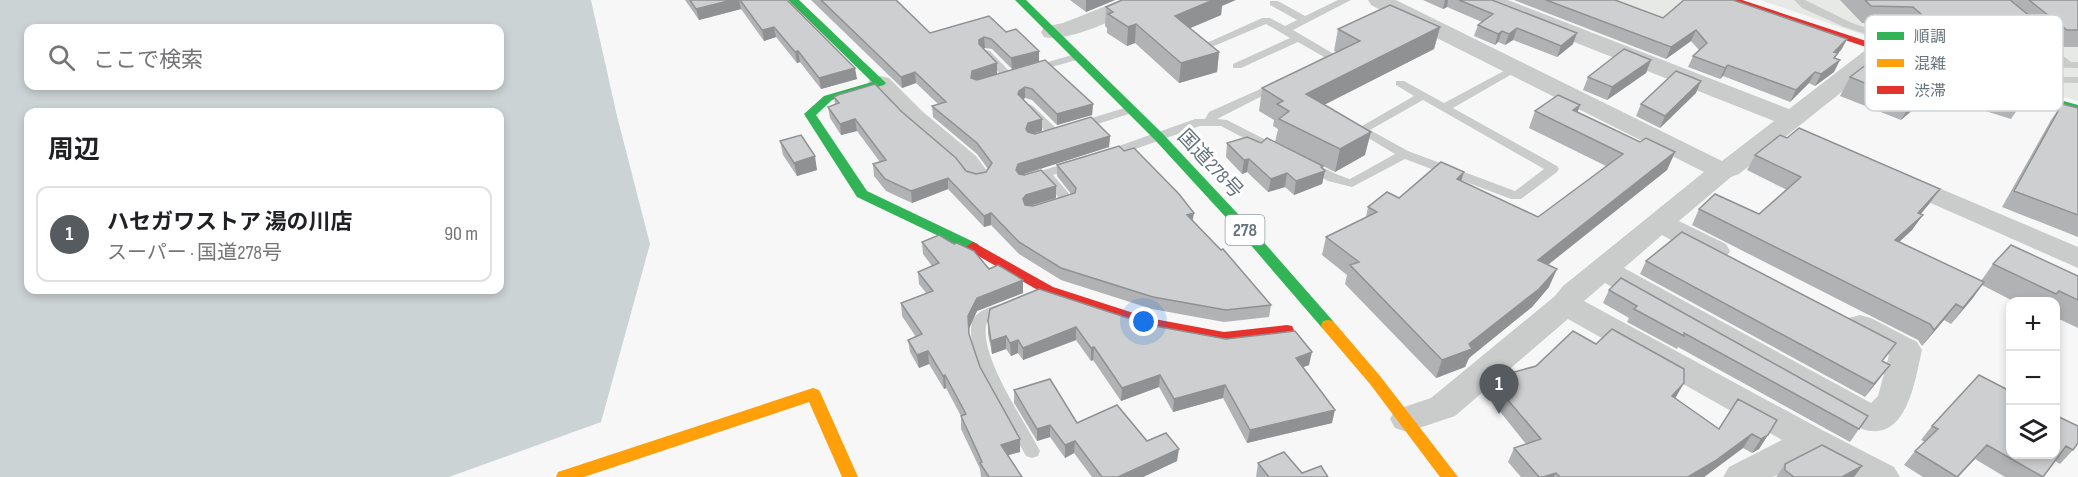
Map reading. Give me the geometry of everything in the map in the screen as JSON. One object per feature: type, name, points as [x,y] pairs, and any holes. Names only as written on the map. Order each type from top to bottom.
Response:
[{"type":"main road","points":[[793,0],[880,83]]},
{"type":"main road","name":"国道278号","points":[[1020,0],[1159,136],[1248,233],[1407,419],[1450,477]]},
{"type":"main road","points":[[1731,0],[1865,45]]},
{"type":"main road","points":[[880,83],[828,98],[810,114],[862,194],[997,259],[1048,290],[1148,323],[1224,337],[1287,330]]},
{"type":"main road","points":[[2063,105],[2078,109]]},
{"type":"main road","points":[[564,477],[813,394],[850,477]]},
{"type":"main road","points":[[612,460],[616,477]]},
{"type":"street","points":[[1052,32],[1070,28],[1140,0]]},
{"type":"street","points":[[1379,0],[1722,171]]},
{"type":"street","points":[[1488,0],[1787,123],[1811,140]]},
{"type":"street","points":[[1407,419],[1443,407],[1659,222],[1865,62]]},
{"type":"street","points":[[880,83],[914,117],[967,162],[977,175]]},
{"type":"street","points":[[1882,171],[2078,258]]},
{"type":"street","points":[[1659,222],[1741,264]]},
{"type":"street","points":[[1603,268],[1874,420],[1893,402],[1906,350],[1834,312]]},
{"type":"street","points":[[1566,304],[1812,441],[1882,477]]},
{"type":"street","points":[[1741,477],[1812,441]]},
{"type":"lane","points":[[1284,30],[1346,0]]},
{"type":"lane","points":[[1799,0],[1806,6],[1865,31]]},
{"type":"lane","points":[[1274,3],[1305,20]]},
{"type":"lane","points":[[1203,48],[1266,20],[1333,57],[1313,67]]},
{"type":"lane","points":[[1237,66],[1299,38]]},
{"type":"lane","points":[[986,53],[1004,78],[1076,57]]},
{"type":"lane","points":[[1444,108],[1515,68]]},
{"type":"lane","points":[[1210,122],[1213,115],[1293,76]]},
{"type":"lane","points":[[1400,83],[1553,170],[1516,196],[1404,154],[1361,130],[1422,96]]},
{"type":"lane","points":[[1026,104],[1049,135],[1131,110]]},
{"type":"lane","points":[[1024,180],[1199,122],[1223,123],[1332,178],[1352,183],[1404,154]]},
{"type":"lane","points":[[1041,210],[1068,201],[1046,174]]},
{"type":"lane","points":[[1032,451],[986,364],[977,330],[979,321],[983,317],[1048,290]]},
{"type":"shaded area","points":[[0,0],[591,0],[617,116],[650,244],[601,422],[449,477],[0,477]]},
{"type":"shaded area","points":[[1591,0],[1686,0],[1659,25]]},
{"type":"shaded area","points":[[1760,0],[2078,0],[2078,101],[2063,97],[2063,15],[1865,15],[1865,36]]},
{"type":"building","points":[[690,0],[732,0],[696,9]]},
{"type":"building","points":[[740,0],[787,0],[855,68],[819,78],[798,51],[795,52],[774,27],[762,30]]},
{"type":"building","points":[[821,0],[896,0],[930,33],[989,16],[1006,32],[1016,29],[1039,51],[1011,58],[991,39],[984,37],[979,40],[979,44],[997,63],[972,71],[971,78],[977,80],[1045,60],[1093,104],[1057,114],[1032,89],[1025,87],[1018,94],[1042,119],[1028,123],[1026,129],[1028,132],[1035,134],[1091,117],[1110,136],[1018,164],[1016,170],[1019,174],[1024,175],[1041,170],[1056,186],[1026,195],[1023,199],[1025,205],[1033,206],[1075,193],[1076,188],[1057,165],[1119,146],[1124,151],[1134,148],[1179,194],[1194,213],[1187,215],[1221,250],[1223,249],[1271,305],[1226,310],[1153,297],[1061,268],[1019,242],[991,213],[984,216],[948,178],[911,191],[885,179],[873,164],[886,160],[855,119],[840,124],[828,107],[839,103],[834,97],[875,84],[902,112],[956,158],[966,171],[976,174],[986,172],[992,163],[977,143],[932,106],[946,102],[915,72],[901,77]]},
{"type":"building","points":[[1122,0],[1213,0],[1175,16],[1219,52],[1181,63],[1136,24],[1128,27],[1108,14],[1113,12],[1106,7]]},
{"type":"building","points":[[1459,0],[1492,0],[1577,33],[1561,46],[1517,28],[1509,34],[1502,31],[1498,34],[1478,25],[1493,14]]},
{"type":"building","points":[[1546,0],[1615,0],[1663,18],[1684,0],[1733,0],[1847,39],[1834,52],[1838,53],[1834,58],[1840,60],[1821,74],[1815,72],[1796,90],[1728,65],[1725,68],[1693,56],[1707,43],[1696,30],[1671,47]]},
{"type":"building","points":[[1865,0],[2010,0],[2028,15],[1922,15],[1913,7],[1871,6]]},
{"type":"building","points":[[2029,0],[2078,0],[2078,30],[2067,30],[2063,27],[2063,15],[2048,15]]},
{"type":"building","points":[[1390,5],[1440,27],[1306,94],[1371,132],[1340,149],[1279,119],[1289,111],[1277,104],[1283,101],[1262,88],[1360,41],[1338,29]]},
{"type":"building","points":[[1624,49],[1651,60],[1612,87],[1588,77]]},
{"type":"building","points":[[1865,66],[1865,83],[1850,77]]},
{"type":"building","points":[[1676,71],[1701,81],[1665,116],[1641,104]]},
{"type":"building","points":[[1558,95],[1580,105],[1573,110],[1640,142],[1646,138],[1675,152],[1538,260],[1557,269],[1539,289],[1469,344],[1472,349],[1442,360],[1350,265],[1359,262],[1326,237],[1377,212],[1368,207],[1387,192],[1399,198],[1441,162],[1464,172],[1457,179],[1538,217],[1623,154],[1535,111]]},
{"type":"building","points":[[2063,104],[2078,108],[2078,215],[2014,191],[2058,111],[2063,111]]},
{"type":"building","points":[[1799,128],[1940,189],[1918,213],[1923,215],[1895,240],[1984,282],[1963,308],[1956,304],[1934,330],[1930,324],[1699,209],[1715,194],[1759,214],[1801,177],[1755,155],[1780,135],[1787,138]]},
{"type":"building","points":[[801,135],[815,156],[794,163],[780,141]]},
{"type":"building","points":[[1247,137],[1261,143],[1267,138],[1323,166],[1321,167],[1325,171],[1296,181],[1287,173],[1271,179],[1249,159],[1244,160],[1227,143]]},
{"type":"building","points":[[1682,232],[1896,343],[1882,361],[1890,365],[1874,384],[1646,261]]},
{"type":"building","points":[[939,235],[954,244],[957,243],[974,251],[989,269],[998,265],[1023,280],[977,298],[968,316],[969,334],[980,367],[1020,439],[1001,445],[1022,477],[989,477],[980,463],[982,462],[961,416],[966,414],[945,375],[943,376],[928,351],[917,355],[908,340],[922,334],[901,303],[933,291],[918,272],[939,263],[922,242]]},
{"type":"building","points":[[2011,245],[2078,276],[2078,300],[2059,291],[2056,294],[1993,264]]},
{"type":"building","points":[[1621,278],[1868,416],[1859,429],[1684,333],[1684,336],[1634,309],[1637,306],[1609,290]]},
{"type":"building","points":[[1039,289],[1149,325],[1226,339],[1295,331],[1312,352],[1296,358],[1335,410],[1250,430],[1225,385],[1174,399],[1160,375],[1122,388],[1094,347],[1091,348],[1076,327],[1023,348],[1018,340],[1010,343],[1006,336],[991,341],[988,321],[990,309]]},
{"type":"building","points":[[1612,329],[1684,369],[1684,383],[1672,396],[1719,429],[1738,399],[1777,420],[1768,435],[1761,439],[1752,434],[1688,477],[1560,477],[1556,473],[1539,477],[1514,448],[1541,439],[1490,379],[1536,366],[1573,331],[1596,344]]},
{"type":"building","points":[[1979,375],[2006,389],[2006,456],[1987,445],[1957,477],[1915,451],[1938,429],[1932,426]]},
{"type":"building","points":[[1050,379],[1077,423],[1117,405],[1147,441],[1166,433],[1179,449],[1118,477],[1102,477],[1075,441],[1065,445],[1050,425],[1037,429],[1014,390]]},
{"type":"building","points":[[2060,417],[2078,426],[2078,443],[2073,450],[2066,446],[2060,454]]},
{"type":"building","points":[[1822,445],[1862,466],[1842,477],[1794,477],[1785,470],[1785,464]]},
{"type":"building","points":[[1284,452],[1302,473],[1321,466],[1328,477],[1269,477],[1258,463]]},
{"type":"building","points":[[2012,459],[2056,459],[2043,477]]},
{"type":"traffic: fast","points":[[793,0],[880,83],[828,98],[810,114],[862,194],[973,247]]},
{"type":"traffic: fast","points":[[1020,0],[1159,137],[1248,233],[1328,325]]},
{"type":"traffic: fast","points":[[2063,105],[2078,109]]},
{"type":"traffic: slow","points":[[1328,325],[1375,380],[1450,477]]},
{"type":"traffic: slow","points":[[564,477],[813,394],[850,477]]},
{"type":"traffic: jam","points":[[1732,0],[1865,44]]},
{"type":"traffic: jam","points":[[973,247],[1048,290],[1148,323],[1224,337],[1287,330]]},
{"type":"place","name":"ハセガワストア 湯の川店","points":[[1499,414]]}]
